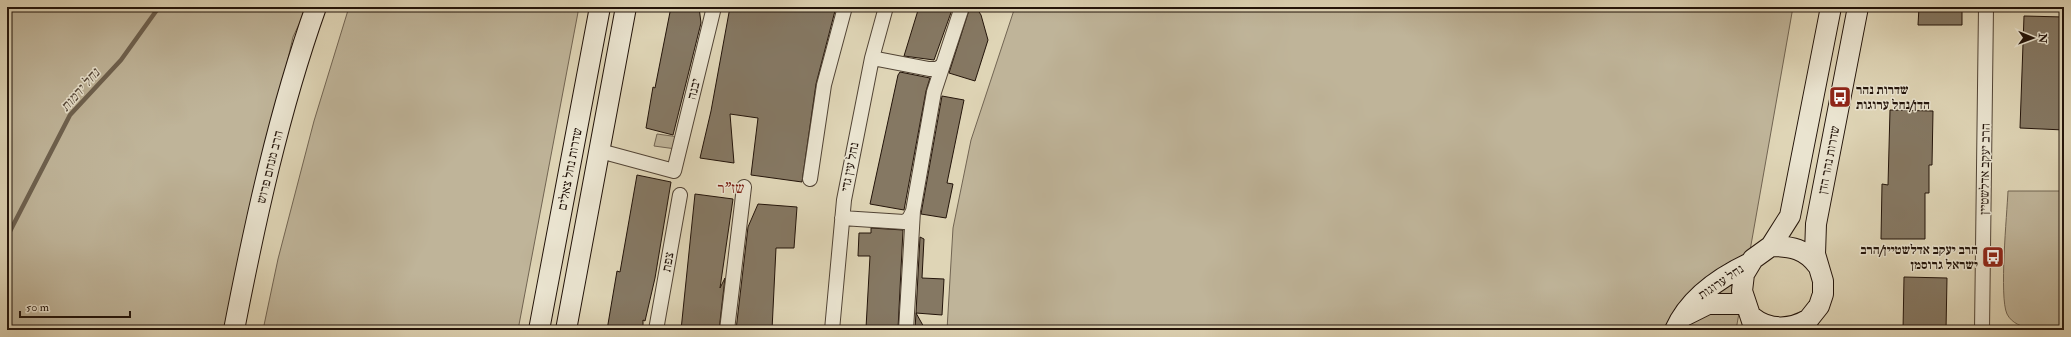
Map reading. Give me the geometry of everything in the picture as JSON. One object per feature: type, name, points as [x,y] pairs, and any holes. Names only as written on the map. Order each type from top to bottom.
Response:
[{"type":"main road","name":"הרב מנחם פרוש","points":[[234,330],[277,139],[304,41],[316,7]]},
{"type":"main road","name":"שדרות נחל צאלים","points":[[539,330],[600,7]]},
{"type":"main road","name":"שדרות נחל צאלים","points":[[566,330],[626,7]]},
{"type":"main road","name":"שדרות נהר הדן","points":[[1831,7],[1793,207],[1786,225],[1772,246],[1756,256],[1750,263],[1744,274],[1742,285],[1751,317],[1772,326],[1784,328],[1805,324],[1819,306],[1823,294],[1823,281],[1814,249],[1816,224],[1858,7]]},
{"type":"main road","points":[[1772,246],[1796,248],[1807,254],[1818,266]]},
{"type":"main road","name":"נחל ערוגות","points":[[1677,326],[1690,304],[1703,292],[1750,263]]},
{"type":"main road","name":"נחל ערוגות","points":[[1677,326],[1694,310],[1708,304],[1751,317]]},
{"type":"street","name":"יבנה","points":[[600,151],[674,171],[714,7]]},
{"type":"street","points":[[810,179],[824,85],[845,7]]},
{"type":"street","name":"נחל עין גדי","points":[[832,330],[844,200],[872,58],[886,7]]},
{"type":"street","points":[[906,330],[913,210],[934,92],[962,7]]},
{"type":"street","name":"הרב יעקב אדלשטיין","points":[[1982,330],[1986,7]]},
{"type":"street","points":[[872,58],[929,69],[937,69],[943,65]]},
{"type":"street","points":[[727,330],[744,187]]},
{"type":"street","name":"צפת","points":[[656,330],[680,195]]},
{"type":"street","points":[[842,218],[904,222],[909,218],[913,210]]},
{"type":"shaded area","points":[[7,7],[307,7],[293,37],[262,171],[229,330],[7,330]]},
{"type":"shaded area","points":[[349,7],[579,7],[518,330],[263,330],[278,259],[314,121]]},
{"type":"shaded area","points":[[1015,7],[1793,7],[1736,330],[947,330],[953,228],[971,140]]},
{"type":"shaded area","points":[[657,134],[679,137],[676,149],[654,146]]},
{"type":"shaded area","points":[[2008,191],[2064,191],[2064,327],[2033,329],[2017,324],[2011,320],[2007,314],[2005,305],[2004,274]]},
{"type":"building","points":[[671,7],[699,7],[701,23],[673,135],[646,128],[653,87],[655,88]]},
{"type":"building","points":[[730,7],[836,7],[816,84],[802,182],[751,175],[758,118],[730,114],[734,163],[700,158],[711,111]]},
{"type":"building","points":[[919,7],[953,7],[934,60],[904,56]]},
{"type":"building","points":[[970,7],[976,7],[981,15],[988,40],[975,81],[949,73]]},
{"type":"building","points":[[1919,7],[1962,7],[1962,25],[1918,25]]},
{"type":"building","points":[[2024,16],[2064,17],[2064,130],[2020,128]]},
{"type":"building","points":[[900,72],[930,78],[926,91],[904,210],[870,204],[898,75]]},
{"type":"building","points":[[942,96],[964,100],[947,183],[953,184],[946,218],[921,214]]},
{"type":"building","points":[[1890,110],[1933,111],[1932,165],[1929,165],[1929,193],[1925,193],[1925,239],[1881,239],[1882,184],[1888,185]]},
{"type":"building","points":[[637,175],[671,182],[655,278],[645,321],[643,320],[643,330],[607,330],[617,271],[620,272]]},
{"type":"building","points":[[695,194],[733,199],[720,288],[725,278],[719,330],[681,330]]},
{"type":"building","points":[[758,204],[797,207],[794,248],[776,248],[772,330],[736,330],[748,227]]},
{"type":"building","points":[[871,228],[903,230],[898,329],[866,328],[870,256],[858,256],[859,233],[871,233]]},
{"type":"building","points":[[920,237],[924,239],[922,278],[944,279],[942,315],[916,313]]},
{"type":"building","points":[[1904,277],[1947,278],[1946,330],[1903,330]]},
{"type":"building","points":[[916,313],[925,329],[915,329]]},
{"type":"waterway","name":"נחל ירמות","points":[[7,237],[70,115],[121,60],[159,7]]},
{"type":"place","name":"שדרות נהר הדן/נחל ערוגות","points":[[1840,97]]},
{"type":"place","name":"הרב יעקב אדלשטיין/הרב ישראל גרוסמן","points":[[1993,257]]},
{"type":"district","name":"שז\"ר","points":[[731,188]]}]
